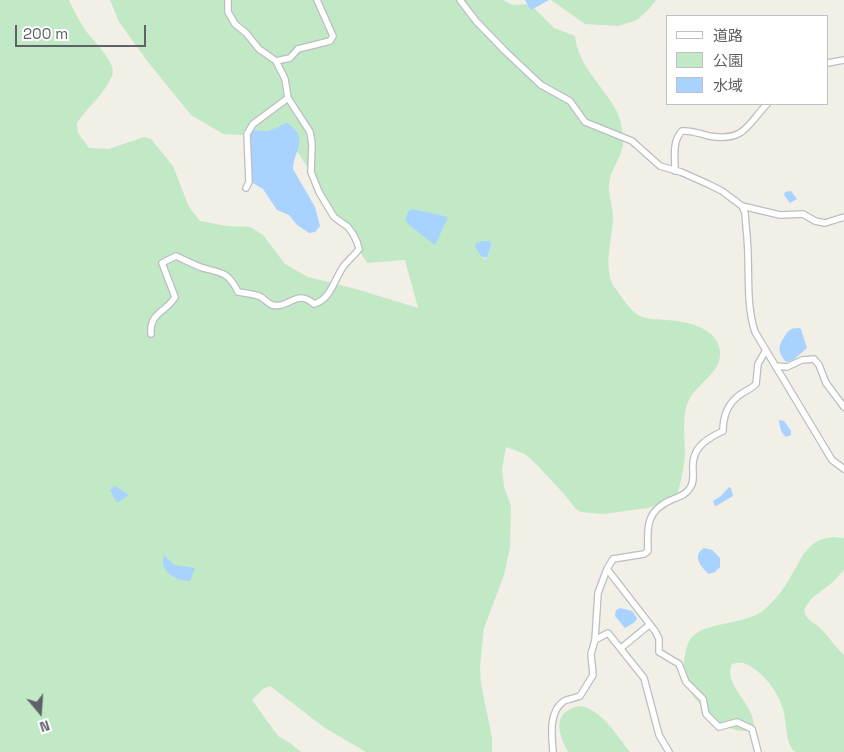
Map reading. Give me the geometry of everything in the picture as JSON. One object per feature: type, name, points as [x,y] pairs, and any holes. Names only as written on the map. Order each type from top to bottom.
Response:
[{"type":"street","points":[[151,334],[150,326],[152,321],[175,297],[162,263],[176,256],[201,267],[220,271],[229,277],[238,292],[259,296],[271,304],[281,304],[300,297],[308,299],[314,304],[324,299],[331,290],[342,268],[359,249],[358,242],[353,234],[348,227],[334,217],[319,192],[311,172],[312,144],[310,132],[288,98],[285,79],[276,61],[259,49],[236,24],[228,12],[228,0]]},
{"type":"street","points":[[276,61],[290,58],[298,49],[330,41],[333,36],[317,0]]},
{"type":"street","points":[[460,0],[476,21],[541,85],[570,101],[584,122],[632,141],[660,166],[722,191],[742,206],[780,215],[802,214],[815,221],[825,223],[844,217]]},
{"type":"street","points":[[829,63],[844,60]]},
{"type":"street","points":[[246,188],[249,182],[247,134],[253,124],[288,98]]},
{"type":"street","points":[[675,171],[675,145],[678,135],[682,131],[692,131],[720,138],[733,136],[749,127],[766,105]]},
{"type":"street","points":[[742,206],[748,257],[750,316],[755,332],[832,460],[844,469]]},
{"type":"street","points":[[553,752],[552,720],[555,712],[564,701],[580,696],[593,675],[591,654],[595,640],[598,593],[607,569],[613,559],[644,554],[648,550],[647,528],[649,521],[661,506],[687,492],[692,486],[694,482],[693,456],[703,443],[723,431],[724,418],[729,407],[736,398],[756,384],[758,364],[766,350]]},
{"type":"street","points":[[776,366],[787,367],[802,360],[814,359],[819,365],[826,383],[844,407]]},
{"type":"street","points":[[607,569],[658,635],[659,652],[679,664],[686,682],[703,700],[706,714],[719,727],[737,722],[752,729],[758,752]]},
{"type":"street","points":[[621,648],[649,625]]},
{"type":"street","points":[[595,640],[608,633],[644,678],[659,735],[669,752]]},
{"type":"green space","points":[[0,0],[69,0],[83,27],[104,52],[113,71],[112,76],[105,89],[77,123],[78,133],[89,148],[109,149],[144,137],[151,139],[173,166],[189,207],[200,221],[227,226],[250,227],[263,235],[285,264],[308,277],[418,308],[405,260],[367,263],[299,154],[287,139],[269,131],[242,135],[223,134],[191,115],[148,62],[119,22],[110,0],[503,0],[512,5],[530,4],[554,28],[575,36],[585,65],[615,108],[622,130],[622,149],[609,184],[613,214],[608,261],[611,280],[626,304],[640,316],[650,319],[689,323],[703,329],[714,338],[720,353],[719,360],[712,374],[694,392],[687,404],[684,425],[685,454],[681,480],[677,495],[666,502],[648,508],[603,514],[581,512],[576,509],[525,454],[506,447],[502,469],[504,487],[511,506],[510,548],[504,575],[484,628],[480,666],[481,684],[492,738],[492,752],[366,752],[325,728],[270,686],[263,689],[252,700],[278,736],[301,752],[0,752]],"holes":[[[447,217],[418,232],[410,226]],[[483,241],[492,243],[487,258],[484,259]]]},
{"type":"green space","points":[[551,0],[656,0],[637,20],[618,26],[585,24]]},
{"type":"green space","points":[[833,537],[844,538],[844,570],[833,582],[812,598],[804,609],[808,619],[822,630],[844,655],[844,752],[796,752],[792,749],[788,739],[783,709],[779,698],[761,675],[745,664],[732,664],[731,680],[751,713],[753,721],[753,729],[739,731],[723,725],[715,719],[692,694],[683,670],[685,654],[690,640],[695,634],[713,626],[747,618],[765,609],[783,589],[809,548],[814,543]]},
{"type":"green space","points":[[581,706],[596,713],[603,719],[630,752],[568,752],[561,737],[561,717],[565,712]]},
{"type":"water","points":[[525,0],[549,0],[531,10]]},
{"type":"water","points":[[287,123],[298,134],[299,145],[293,169],[315,207],[320,226],[315,232],[309,233],[297,225],[289,215],[277,210],[263,189],[253,183],[249,132],[251,130],[268,131]]},
{"type":"water","points":[[791,191],[797,199],[790,203],[784,195],[785,192]]},
{"type":"water","points":[[413,209],[448,217],[435,245],[406,221],[406,216]]},
{"type":"water","points":[[483,241],[492,243],[487,258],[481,256],[475,246],[476,243]]},
{"type":"water","points":[[799,328],[807,348],[793,360],[786,362],[780,354],[781,342],[789,331]]},
{"type":"water","points":[[779,420],[784,421],[791,431],[791,435],[786,437],[784,435]]},
{"type":"water","points":[[115,486],[129,495],[117,503],[110,490]]},
{"type":"water","points":[[729,487],[733,496],[715,506],[713,501],[721,496]]},
{"type":"water","points":[[704,548],[712,550],[720,558],[720,567],[715,572],[709,574],[700,564],[698,558],[698,554]]},
{"type":"water","points":[[164,555],[174,565],[195,568],[190,581],[174,577],[166,570],[163,561]]},
{"type":"water","points":[[620,608],[632,611],[637,618],[635,622],[625,628],[615,616],[616,610]]}]
